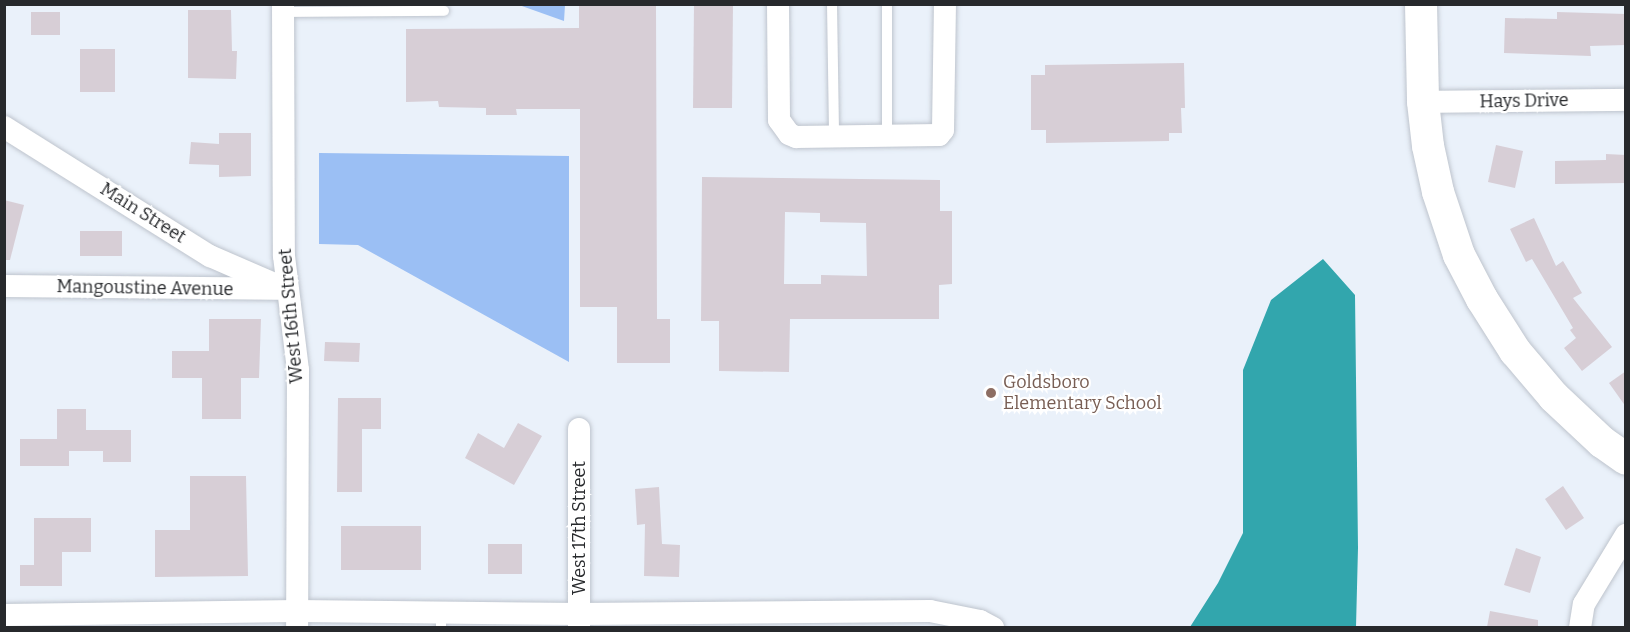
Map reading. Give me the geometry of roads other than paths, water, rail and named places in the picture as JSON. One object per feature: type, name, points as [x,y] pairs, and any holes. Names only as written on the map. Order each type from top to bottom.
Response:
[{"type":"street","points":[[778,4],[779,120],[783,128],[796,137],[939,135],[943,130],[945,4]]},
{"type":"street","points":[[1421,4],[1423,102],[1438,192],[1460,255],[1482,299],[1515,351],[1554,397],[1602,442],[1626,459]]},
{"type":"street","name":"West 16th Street","points":[[283,8],[286,289],[298,370],[297,619]]},
{"type":"street","name":"Hays Drive","points":[[1423,102],[1626,100]]},
{"type":"street","name":"Main Street","points":[[4,127],[210,256],[286,289]]},
{"type":"street","name":"Mangoustine Avenue","points":[[4,286],[286,289]]},
{"type":"street","name":"West 17th Street","points":[[579,429],[579,621]]},
{"type":"street","points":[[1580,627],[1584,604],[1626,535]]},
{"type":"street","points":[[4,615],[579,621],[860,619],[930,611],[980,621],[993,627]]},
{"type":"lane","points":[[832,4],[834,136]]},
{"type":"lane","points":[[887,4],[887,136]]},
{"type":"lane","points":[[283,8],[444,11]]},
{"type":"place","name":"Goldsboro Elementary School","points":[[991,393]]}]
